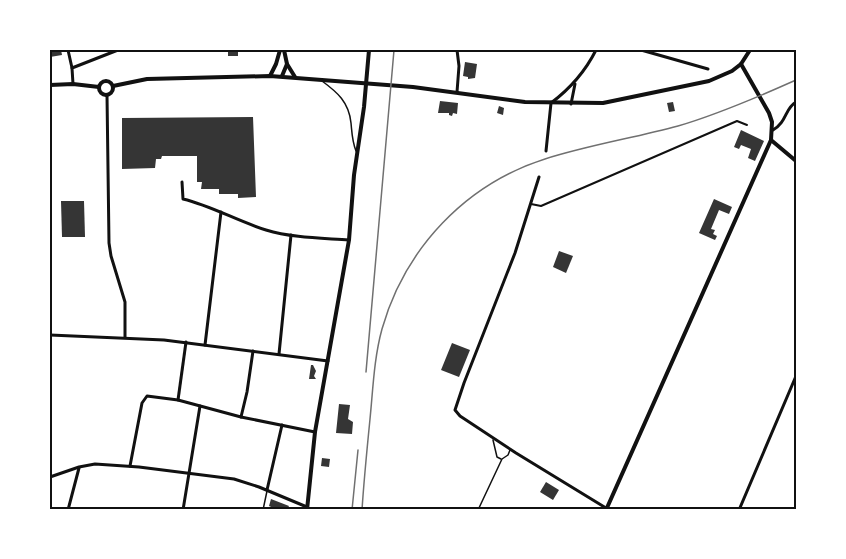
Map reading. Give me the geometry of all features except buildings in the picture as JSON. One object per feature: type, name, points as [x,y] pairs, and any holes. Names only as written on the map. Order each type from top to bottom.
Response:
[{"type":"street","points":[[69,50],[73,84]]},
{"type":"street","points":[[72,68],[118,50]]},
{"type":"street","points":[[270,76],[282,50]]},
{"type":"street","points":[[282,50],[295,77]]},
{"type":"street","points":[[50,477],[95,464],[189,472],[234,479],[267,490],[307,508],[315,432],[349,240],[369,50]]},
{"type":"street","points":[[457,50],[459,66],[457,93]]},
{"type":"street","points":[[546,151],[551,103],[576,83],[596,50]]},
{"type":"street","points":[[641,50],[708,69]]},
{"type":"street","points":[[113,86],[147,80],[280,76],[413,87],[525,102],[610,103],[721,77],[741,64],[750,50]]},
{"type":"street","points":[[276,64],[280,76]]},
{"type":"street","points":[[280,76],[287,64]]},
{"type":"street","points":[[539,177],[515,253],[455,410],[460,416],[511,450],[606,509],[771,140],[773,130],[769,113],[741,64]]},
{"type":"street","points":[[99,87],[106,81],[113,86]]},
{"type":"street","points":[[571,104],[576,83]]},
{"type":"street","points":[[50,85],[73,84],[99,87]]},
{"type":"street","points":[[107,95],[111,93],[113,86]]},
{"type":"street","points":[[99,87],[101,93],[107,95]]},
{"type":"street","points":[[562,103],[564,93]]},
{"type":"street","points":[[107,95],[110,243],[111,256],[125,302],[124,338]]},
{"type":"street","points":[[773,130],[780,127],[796,102]]},
{"type":"street","points":[[531,204],[541,206],[737,121],[747,125]]},
{"type":"street","points":[[771,140],[796,161]]},
{"type":"street","points":[[182,182],[183,199],[208,205],[266,230],[291,235],[349,240]]},
{"type":"street","points":[[205,345],[221,212]]},
{"type":"street","points":[[279,354],[291,235]]},
{"type":"street","points":[[50,335],[186,342],[328,362]]},
{"type":"street","points":[[178,400],[186,342]]},
{"type":"street","points":[[241,417],[248,392],[253,351]]},
{"type":"street","points":[[739,510],[796,376]]},
{"type":"street","points":[[130,466],[144,398],[151,395],[315,432]]},
{"type":"street","points":[[183,510],[200,406]]},
{"type":"street","points":[[267,490],[282,426]]},
{"type":"street","points":[[68,510],[79,467]]},
{"type":"lane","points":[[319,79],[335,90],[345,102],[351,122],[351,139],[357,152]]},
{"type":"lane","points":[[493,438],[497,456],[502,459]]},
{"type":"lane","points":[[478,510],[502,459],[508,456],[511,450]]},
{"type":"lane","points":[[263,510],[267,490]]},
{"type":"railway","points":[[366,372],[394,50]]},
{"type":"railway","points":[[362,510],[374,374],[382,329],[392,299],[406,272],[442,223],[465,202],[516,170],[562,154],[693,121],[796,80]]},
{"type":"railway","points":[[352,510],[358,450]]}]
